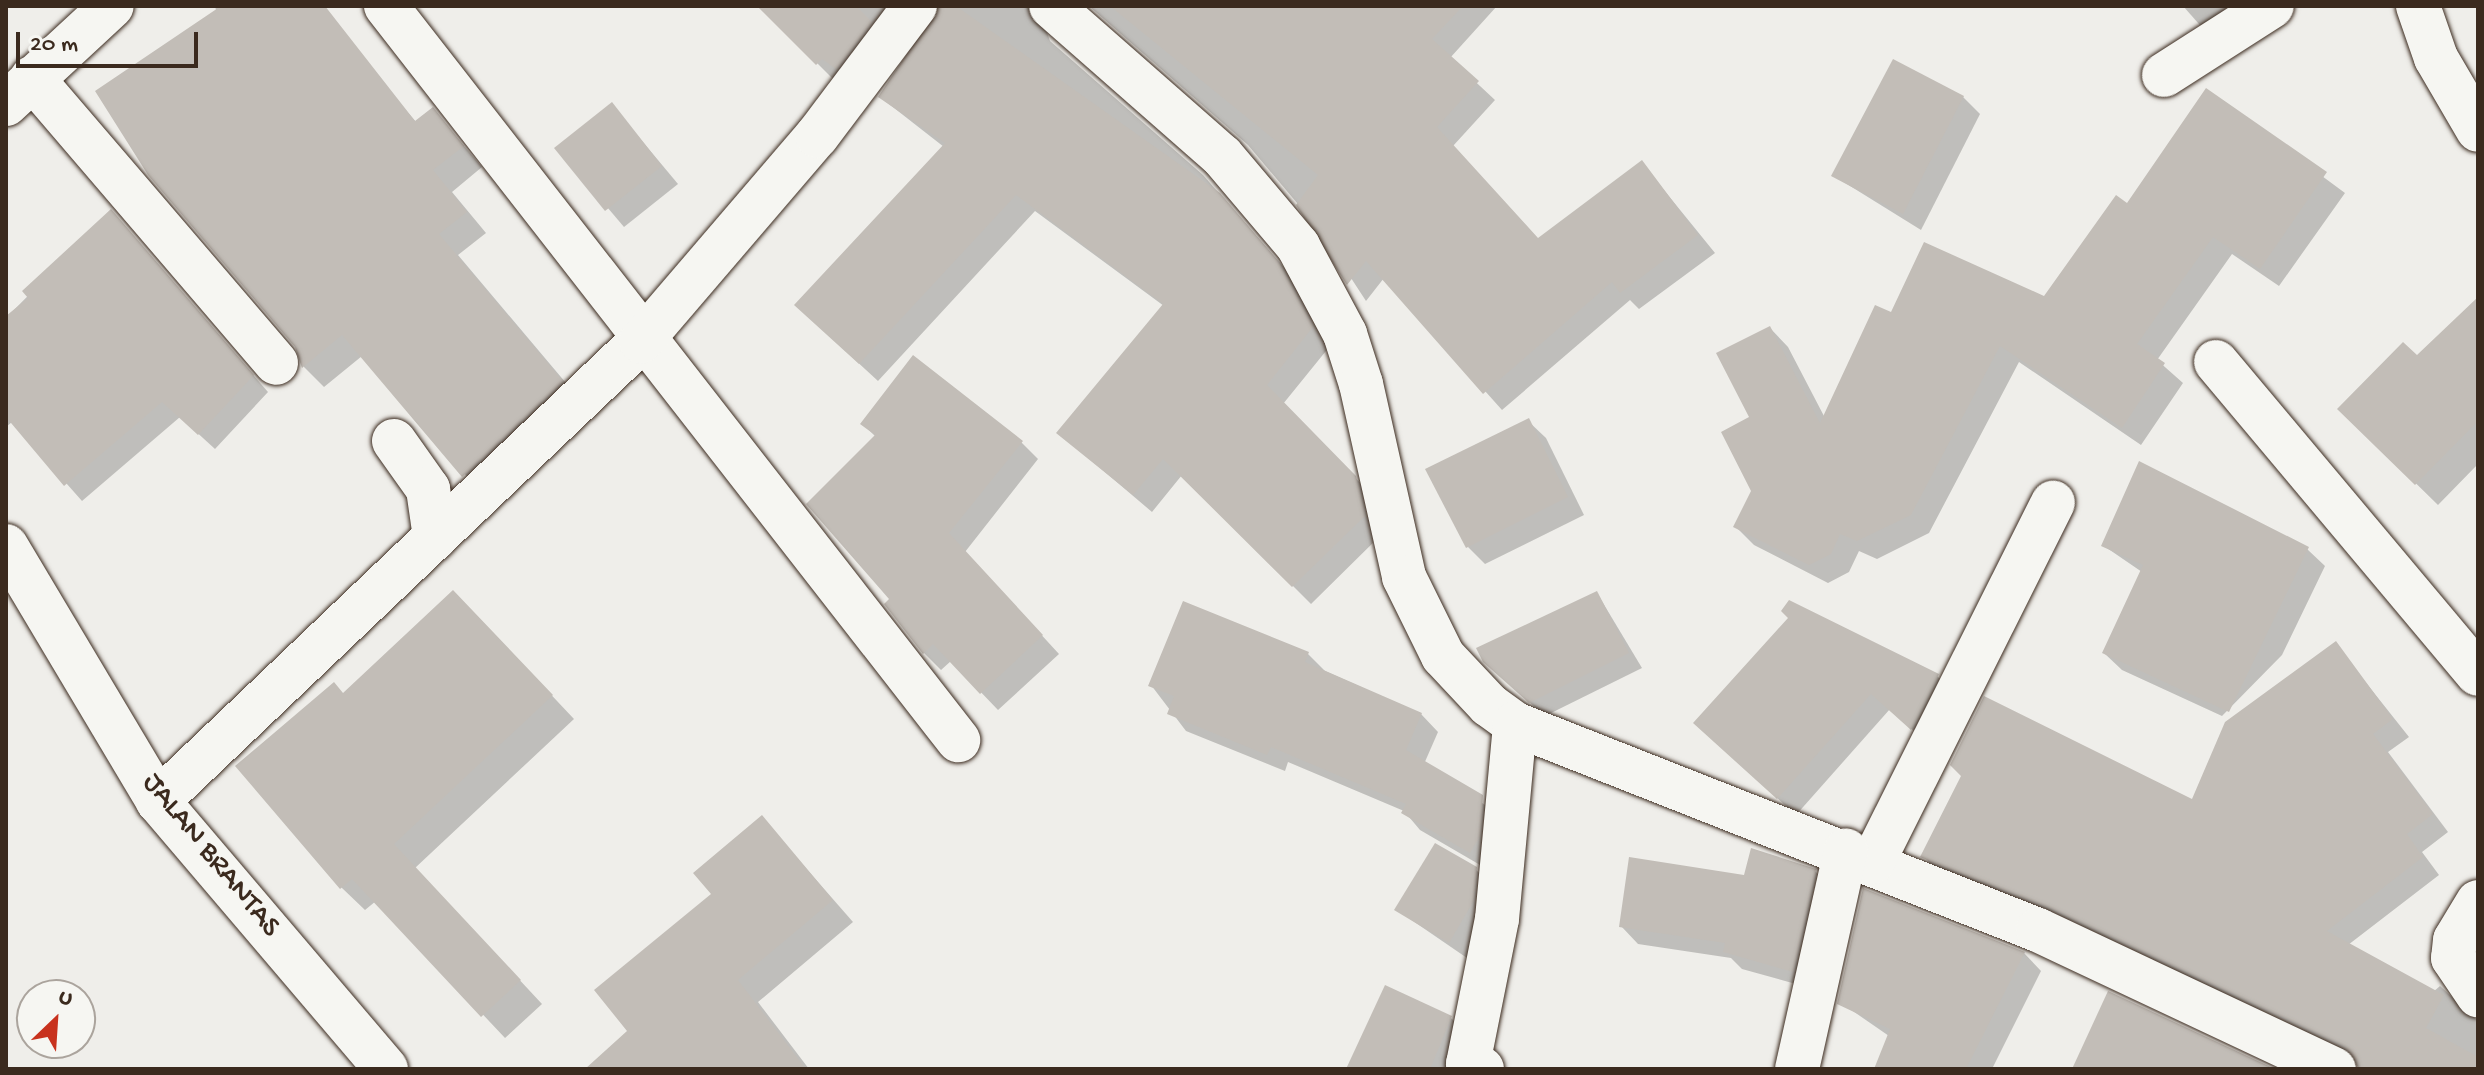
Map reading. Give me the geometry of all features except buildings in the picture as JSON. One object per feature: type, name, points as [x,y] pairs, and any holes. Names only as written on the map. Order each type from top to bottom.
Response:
[{"type":"street","points":[[112,6],[19,91],[276,363]]},
{"type":"street","points":[[386,6],[641,341],[958,740]]},
{"type":"street","points":[[158,801],[641,341],[817,136],[915,6]]},
{"type":"street","points":[[1051,6],[1222,156],[1298,246],[1345,334],[1404,577],[1425,626],[1463,683],[1515,724],[1860,856],[2178,992],[2334,1069]]},
{"type":"street","points":[[2164,75],[2272,6]]},
{"type":"street","points":[[2418,6],[2436,58],[2478,130]]},
{"type":"street","points":[[2216,362],[2478,674]]},
{"type":"street","points":[[394,441],[428,489],[435,537]]},
{"type":"street","points":[[1797,1069],[1860,856],[2053,503]]},
{"type":"street","name":"JALAN BRANTAS","points":[[6,546],[158,801],[386,1069]]},
{"type":"street","points":[[1472,1067],[1497,919],[1515,724]]},
{"type":"street","points":[[2478,902],[2455,940],[2453,958],[2478,995]]}]
